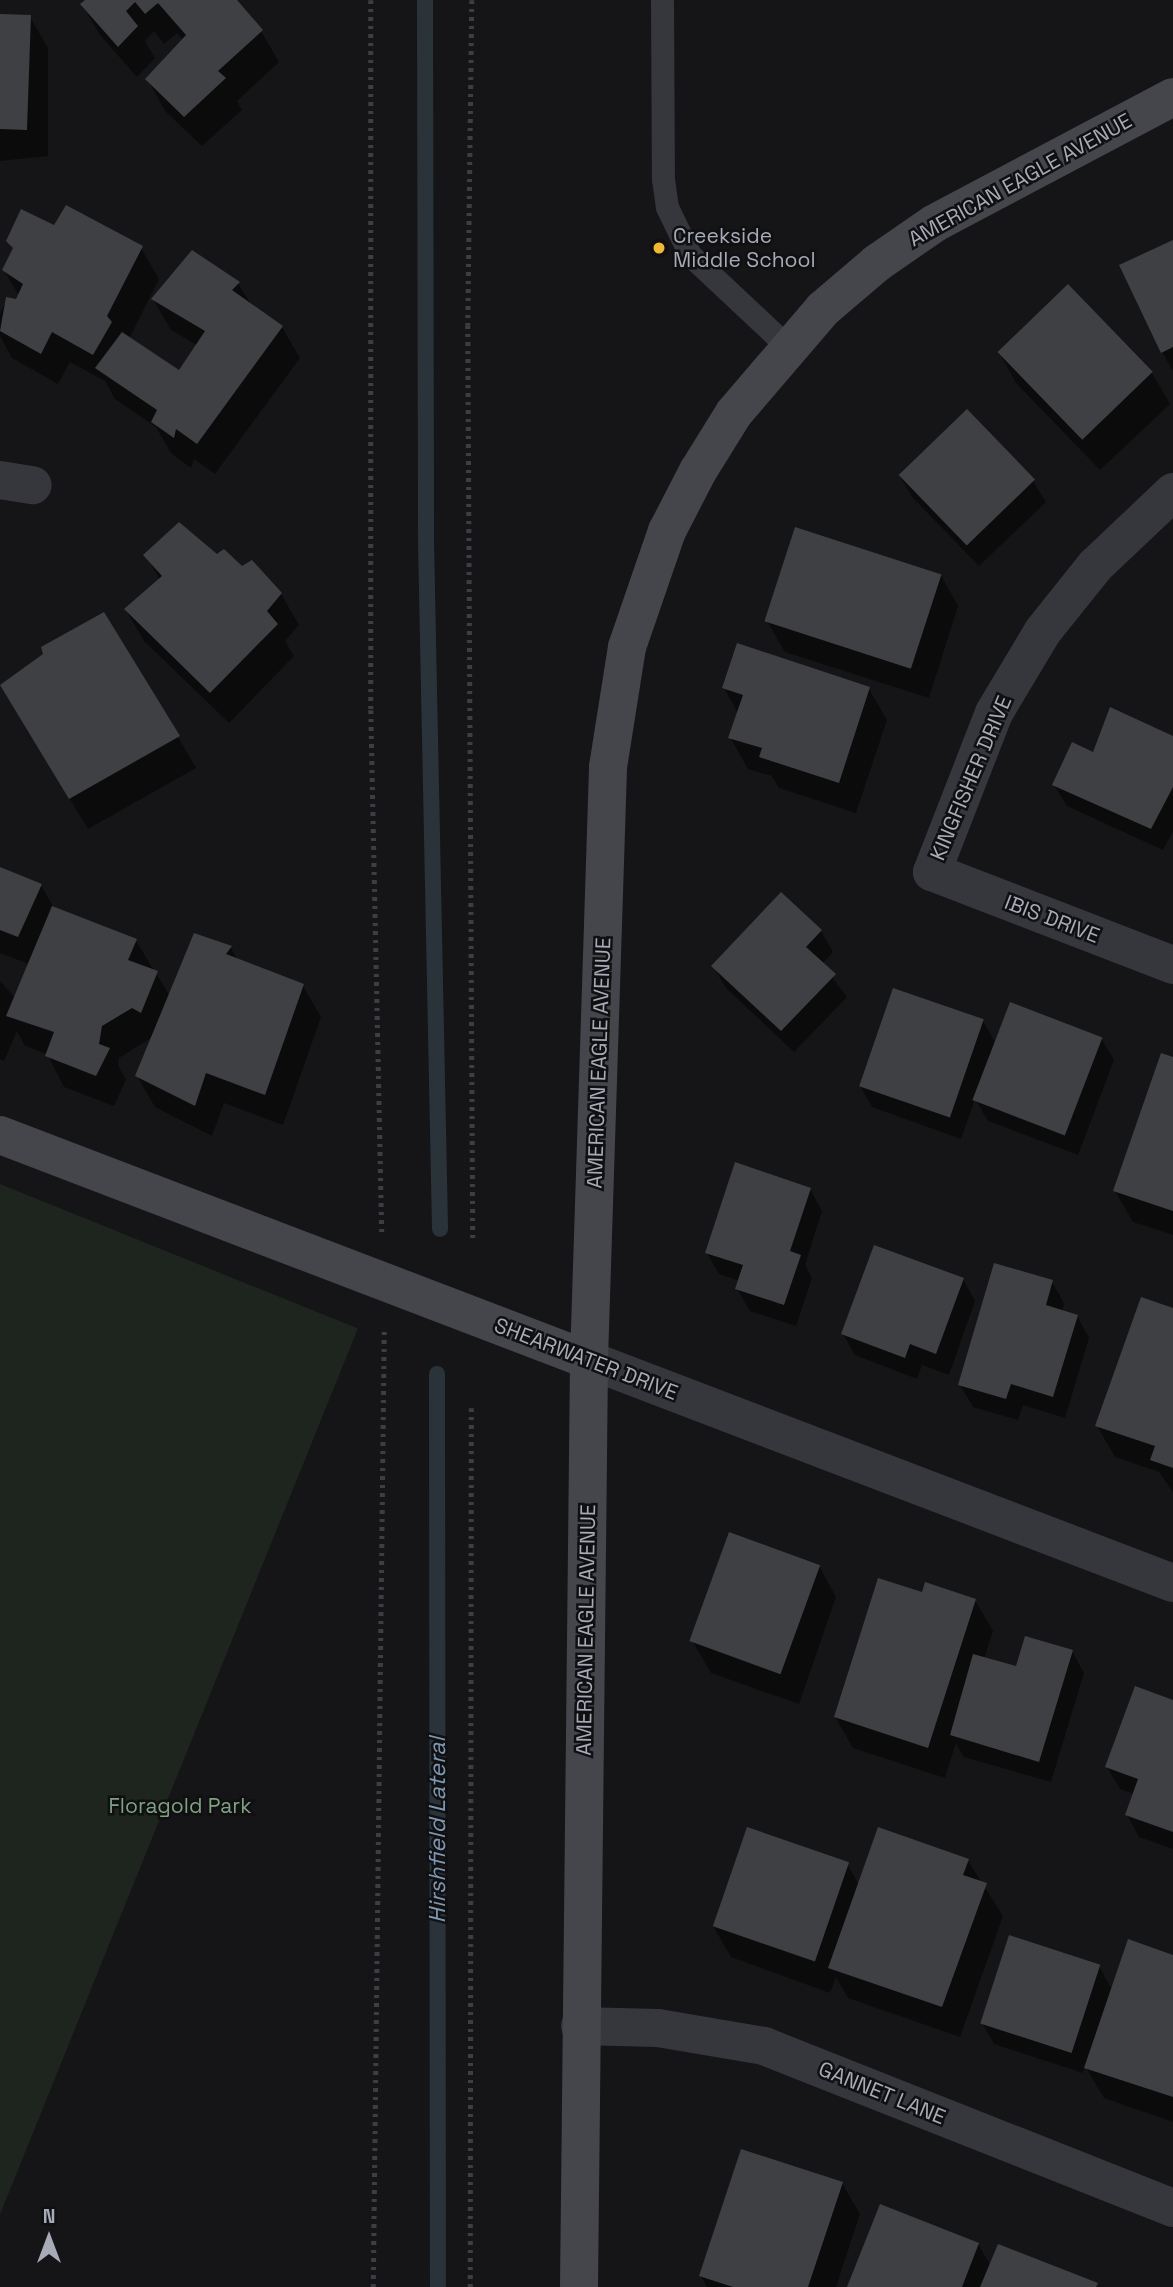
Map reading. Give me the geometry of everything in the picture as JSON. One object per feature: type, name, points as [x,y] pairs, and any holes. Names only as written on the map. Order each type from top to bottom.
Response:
[{"type":"street","name":"AMERICAN EAGLE AVENUE","points":[[579,2287],[589,1360],[608,767],[615,706],[644,588],[667,531],[734,413],[788,346],[877,263],[935,223],[1173,97]]},
{"type":"street","name":"KINGFISHER DRIVE","points":[[932,873],[994,713],[1043,631],[1095,566],[1173,492]]},
{"type":"street","name":"IBIS DRIVE","points":[[932,873],[1173,965]]},
{"type":"street","name":"SHEARWATER DRIVE","points":[[0,1135],[1173,1583]]},
{"type":"street","name":"GANNET LANE","points":[[580,2026],[658,2028],[764,2046],[1173,2208]]},
{"type":"lane","points":[[662,0],[663,178],[667,207],[690,255],[788,346]]},
{"type":"path","points":[[371,0],[372,710],[383,1281],[373,2287]]},
{"type":"path","points":[[472,0],[468,325],[473,1241]]},
{"type":"path","points":[[470,2287],[471,1408]]},
{"type":"green space","points":[[0,1184],[358,1329],[0,2214]]},
{"type":"building","points":[[85,0],[237,0],[263,30],[218,71],[226,78],[184,117],[145,79],[186,35],[158,3],[145,14],[135,2],[126,11],[138,26],[118,47],[80,4]]},
{"type":"building","points":[[0,14],[31,15],[27,130],[0,129]]},
{"type":"building","points":[[66,205],[143,246],[107,316],[112,322],[93,355],[52,332],[41,354],[0,331],[6,297],[16,299],[23,284],[2,270],[13,248],[6,241],[21,209],[54,225]]},
{"type":"building","points":[[1173,240],[1173,347],[1161,353],[1119,265]]},
{"type":"building","points":[[192,250],[240,282],[232,290],[283,326],[197,444],[176,429],[174,438],[151,422],[157,410],[95,368],[122,332],[179,370],[205,331],[151,299]]},
{"type":"building","points":[[1068,284],[1153,372],[1082,440],[998,352]]},
{"type":"building","points":[[967,409],[1035,479],[967,545],[899,475]]},
{"type":"building","points":[[179,522],[217,554],[224,549],[242,566],[252,560],[282,593],[267,611],[278,624],[210,693],[124,609],[162,576],[143,555]]},
{"type":"building","points":[[795,527],[941,575],[911,669],[764,621]]},
{"type":"building","points":[[104,612],[180,736],[69,799],[0,685],[43,654],[41,647]]},
{"type":"building","points":[[737,643],[870,687],[839,783],[759,757],[762,748],[728,738],[743,695],[722,688]]},
{"type":"building","points":[[1110,707],[1173,736],[1173,787],[1151,829],[1052,785],[1072,742],[1093,752]]},
{"type":"building","points":[[0,867],[42,884],[18,937],[0,930]]},
{"type":"building","points":[[781,892],[822,930],[806,947],[836,974],[781,1031],[711,966]]},
{"type":"building","points":[[52,906],[137,939],[128,960],[158,971],[141,1013],[132,1008],[102,1026],[99,1044],[110,1048],[96,1076],[45,1056],[54,1032],[6,1016]]},
{"type":"building","points":[[194,933],[232,946],[226,954],[304,984],[265,1095],[206,1073],[195,1106],[135,1076]]},
{"type":"building","points":[[893,988],[984,1019],[950,1118],[859,1086]]},
{"type":"building","points":[[1010,1002],[1102,1037],[1065,1136],[972,1100]]},
{"type":"building","points":[[1161,1053],[1173,1057],[1173,1211],[1113,1191]]},
{"type":"building","points":[[735,1162],[811,1188],[790,1251],[801,1255],[784,1305],[735,1289],[743,1265],[705,1253]]},
{"type":"building","points":[[874,1245],[964,1278],[936,1354],[910,1344],[905,1358],[841,1334]]},
{"type":"building","points":[[994,1263],[1053,1280],[1046,1305],[1078,1315],[1053,1397],[1011,1384],[1006,1399],[958,1385]]},
{"type":"building","points":[[1141,1297],[1173,1308],[1173,1468],[1150,1460],[1155,1446],[1095,1426]]},
{"type":"building","points":[[729,1532],[820,1565],[780,1674],[689,1641]]},
{"type":"building","points":[[878,1578],[922,1592],[925,1582],[976,1599],[928,1748],[834,1717]]},
{"type":"building","points":[[1025,1636],[1073,1650],[1039,1762],[950,1735],[973,1654],[1016,1666]]},
{"type":"building","points":[[1135,1686],[1173,1700],[1173,1832],[1125,1815],[1138,1779],[1105,1767]]},
{"type":"building","points":[[747,1827],[849,1862],[815,1961],[713,1926]]},
{"type":"building","points":[[878,1827],[969,1859],[963,1875],[987,1883],[942,2007],[828,1968]]},
{"type":"building","points":[[1009,1935],[1100,1965],[1072,2053],[980,2023]]},
{"type":"building","points":[[1128,1939],[1173,1955],[1173,2097],[1084,2068]]},
{"type":"building","points":[[741,2149],[843,2182],[808,2287],[733,2287],[699,2276]]},
{"type":"building","points":[[880,2204],[979,2243],[962,2287],[847,2287]]},
{"type":"building","points":[[998,2244],[1098,2283],[1096,2287],[980,2287]]},
{"type":"waterway","points":[[425,0],[426,542],[440,1229]]},
{"type":"waterway","name":"Hirshfield Lateral","points":[[437,1374],[438,2287]]},
{"type":"place","name":"Creekside Middle School","points":[[659,248]]},
{"type":"park label","name":"Floragold Park","points":[[180,1806]]}]
